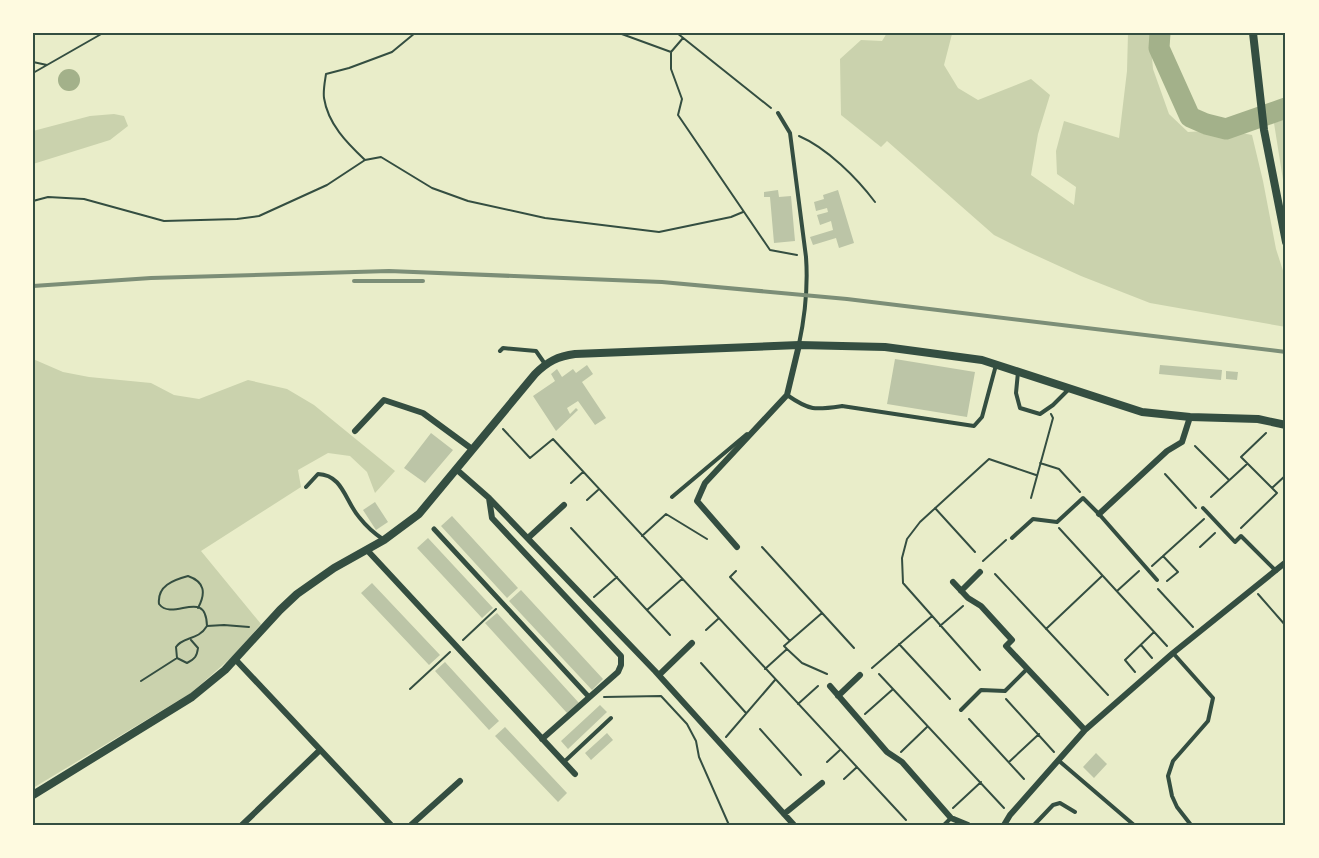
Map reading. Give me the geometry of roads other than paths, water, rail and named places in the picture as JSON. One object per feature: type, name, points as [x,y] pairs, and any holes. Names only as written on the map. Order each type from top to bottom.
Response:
[{"type":"street","points":[[1253,33],[1263,127],[1286,242]]},
{"type":"street","points":[[737,547],[697,501],[705,483],[787,395],[799,345]]},
{"type":"street","points":[[33,795],[192,697],[235,659],[280,610],[315,580],[384,540],[419,514],[495,420],[545,364],[556,358],[575,354],[799,345],[885,347],[982,360],[1068,390],[1142,412],[1190,417],[1258,419],[1286,425]]},
{"type":"street","points":[[355,431],[384,400],[423,413],[472,449]]},
{"type":"street","points":[[1099,514],[1167,451],[1182,442],[1190,417]]},
{"type":"street","points":[[456,469],[489,498],[659,675],[794,825]]},
{"type":"street","points":[[489,498],[492,518],[621,657],[618,672],[542,739]]},
{"type":"street","points":[[528,538],[564,505]]},
{"type":"street","points":[[434,530],[589,697]]},
{"type":"street","points":[[367,550],[575,774]]},
{"type":"street","points":[[1004,825],[1010,815],[1085,730],[1173,653],[1286,562]]},
{"type":"street","points":[[961,591],[980,572]]},
{"type":"street","points":[[953,582],[968,598],[981,606],[1012,640],[1006,646],[1085,730]]},
{"type":"street","points":[[659,675],[692,643]]},
{"type":"street","points":[[235,659],[391,825]]},
{"type":"street","points":[[838,696],[860,675]]},
{"type":"street","points":[[830,686],[887,752],[902,762],[951,818],[968,825]]},
{"type":"street","points":[[242,825],[320,750]]},
{"type":"street","points":[[411,825],[460,781]]},
{"type":"street","points":[[784,814],[822,783]]},
{"type":"lane","points":[[778,113],[790,133],[806,257],[807,271],[799,345]]},
{"type":"lane","points":[[500,351],[503,348],[536,351],[545,364]]},
{"type":"lane","points":[[787,395],[806,408],[821,409],[842,406],[974,426],[982,417],[996,365]]},
{"type":"lane","points":[[1018,372],[1016,393],[1020,408],[1040,414],[1068,390]]},
{"type":"lane","points":[[672,497],[763,421]]},
{"type":"lane","points":[[306,487],[318,474],[328,475],[338,483],[359,517],[384,540]]},
{"type":"lane","points":[[1012,538],[1033,519],[1057,522],[1083,498],[1157,580]]},
{"type":"lane","points":[[1203,508],[1235,542],[1242,536],[1276,571]]},
{"type":"lane","points":[[1173,653],[1214,698],[1208,722],[1173,761],[1168,776],[1177,807],[1191,825]]},
{"type":"lane","points":[[961,710],[981,690],[1005,690],[1028,669]]},
{"type":"lane","points":[[564,762],[611,718]]},
{"type":"lane","points":[[1058,760],[1134,825]]},
{"type":"lane","points":[[1034,825],[1053,805],[1060,803],[1075,812]]},
{"type":"lane","points":[[944,825],[951,818]]},
{"type":"waterway","points":[[1160,33],[1159,48],[1190,117],[1226,129],[1286,108]]},
{"type":"railway","points":[[33,286],[151,278],[389,271],[662,282],[847,299],[1286,352]]},
{"type":"railway","points":[[354,281],[423,281]]}]
